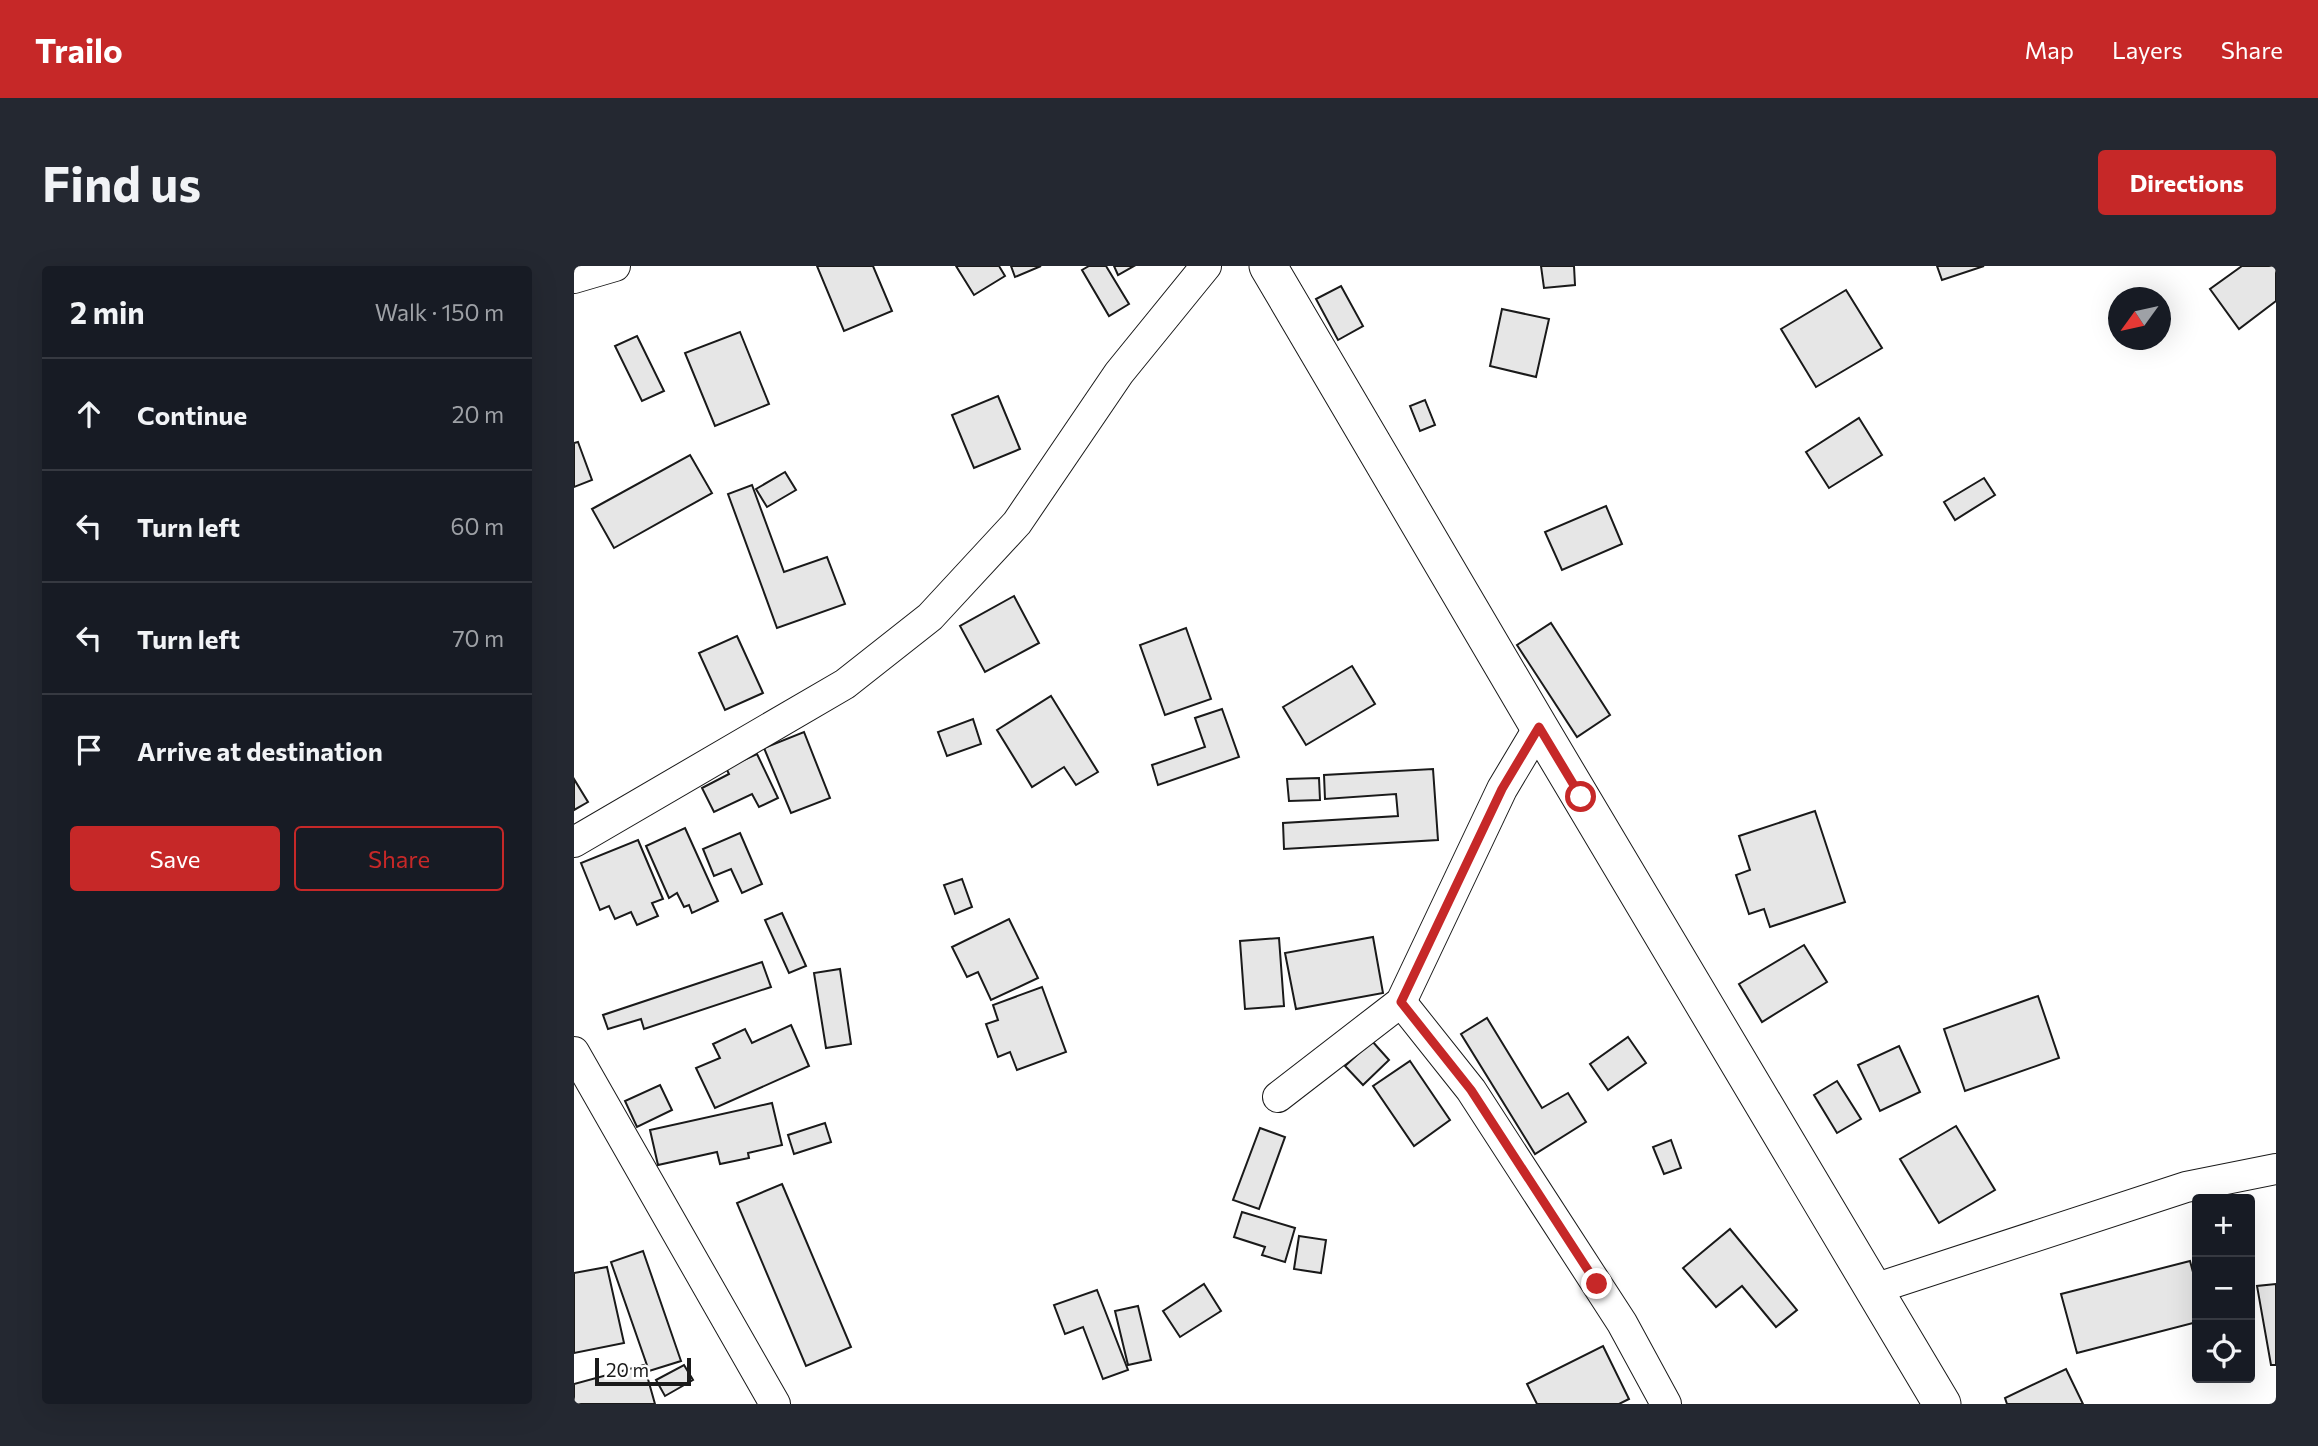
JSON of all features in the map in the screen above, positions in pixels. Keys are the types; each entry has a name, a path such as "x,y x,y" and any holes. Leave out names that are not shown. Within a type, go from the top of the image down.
{"street":[{"path":"574,278 615,266"},
{"path":"574,842 845,684 930,617 1017,523 1119,373 1206,266"},
{"path":"1268,266 1942,1404"},
{"path":"1278,1097 1401,1002 1502,789 1539,727"},
{"path":"1401,1002 1471,1090 1622,1323 1667,1404"},
{"path":"574,1052 775,1404"},
{"path":"1874,1289 2186,1187 2276,1168"}],"building":[{"path":"817,266 873,266 892,311 844,331"},
{"path":"956,266 999,266 1005,276 974,295"},
{"path":"1011,266 1041,266 1015,277"},
{"path":"1089,266 1106,266 1129,304 1109,316 1082,270"},
{"path":"1114,266 1134,266 1118,275"},
{"path":"1541,266 1574,266 1575,285 1544,288"},
{"path":"1937,266 1984,266 1942,280"},
{"path":"2242,266 2276,266 2276,301 2239,329 2210,289"},
{"path":"1341,286 1363,326 1338,340 1316,299"},
{"path":"1846,290 1882,348 1816,387 1781,329"},
{"path":"1502,309 1549,319 1536,377 1490,366"},
{"path":"740,332 769,404 715,426 685,353"},
{"path":"637,336 664,391 642,401 615,346"},
{"path":"998,396 1020,449 974,468 952,415"},
{"path":"1425,400 1435,425 1420,431 1410,406"},
{"path":"1859,418 1882,455 1829,488 1806,452"},
{"path":"578,442 592,480 574,487 574,443"},
{"path":"690,455 712,493 614,548 592,509"},
{"path":"785,472 796,490 767,507 756,489"},
{"path":"1984,478 1995,495 1955,520 1944,502"},
{"path":"752,485 784,572 827,557 845,604 777,628 728,494"},
{"path":"1606,506 1622,544 1562,570 1545,532"},
{"path":"1014,596 1039,643 985,672 960,626"},
{"path":"1551,623 1610,715 1577,737 1517,645"},
{"path":"1186,628 1211,699 1165,715 1140,645"},
{"path":"737,636 763,693 725,710 699,653"},
{"path":"1352,666 1375,704 1306,745 1283,707"},
{"path":"1051,696 1098,772 1076,785 1064,767 1032,787 997,730"},
{"path":"1222,709 1239,757 1158,785 1152,765 1205,747 1195,718"},
{"path":"973,719 981,744 947,756 938,732"},
{"path":"804,732 830,798 791,813 764,748"},
{"path":"757,754 778,798 759,807 752,794 714,812 702,788 729,774 726,768"},
{"path":"1433,769 1438,840 1284,849 1283,823 1398,816 1396,794 1325,799 1324,775"},
{"path":"1319,778 1320,800 1289,801 1287,779"},
{"path":"574,779 588,802 574,810"},
{"path":"1815,811 1845,902 1770,927 1764,909 1749,914 1736,875 1750,870 1739,836"},
{"path":"685,828 718,901 692,913 689,905 684,907 677,893 669,898 646,846"},
{"path":"740,833 762,884 742,893 731,869 714,876 703,849"},
{"path":"638,840 663,899 652,903 658,916 637,925 631,912 615,919 609,906 600,910 581,863"},
{"path":"962,879 972,907 955,914 944,885"},
{"path":"782,913 806,966 789,973 765,920"},
{"path":"1009,919 1038,978 991,1000 978,972 967,977 952,947"},
{"path":"1373,937 1383,993 1296,1009 1285,953"},
{"path":"1279,938 1284,1006 1245,1009 1240,941"},
{"path":"1804,945 1827,982 1762,1022 1739,984"},
{"path":"762,962 771,987 644,1029 641,1019 608,1029 603,1015"},
{"path":"840,969 851,1044 826,1048 814,973"},
{"path":"1042,987 1066,1052 1017,1070 1010,1052 998,1057 986,1024 998,1020 993,1005"},
{"path":"2038,996 2059,1058 1965,1091 1944,1029"},
{"path":"1487,1018 1542,1108 1568,1093 1586,1122 1535,1154 1461,1034"},
{"path":"791,1025 809,1066 715,1108 696,1068 720,1058 713,1044 745,1029 752,1043"},
{"path":"1628,1037 1646,1063 1608,1090 1590,1064"},
{"path":"1372,1041 1389,1060 1363,1085 1345,1066"},
{"path":"1899,1046 1920,1092 1880,1111 1858,1065"},
{"path":"1410,1061 1450,1120 1414,1146 1373,1086"},
{"path":"1837,1081 1861,1119 1837,1133 1814,1095"},
{"path":"660,1085 672,1110 637,1127 625,1101"},
{"path":"772,1103 782,1145 748,1153 749,1158 720,1164 717,1152 658,1165 650,1130"},
{"path":"825,1123 831,1142 794,1154 788,1135"},
{"path":"1956,1126 1995,1190 1939,1223 1900,1159"},
{"path":"1260,1128 1285,1137 1259,1209 1233,1200"},
{"path":"1671,1140 1681,1168 1664,1174 1653,1147"},
{"path":"782,1184 851,1347 806,1366 737,1203"},
{"path":"1242,1212 1295,1228 1285,1262 1262,1255 1265,1247 1234,1237"},
{"path":"1730,1229 1797,1310 1776,1327 1742,1286 1716,1307 1683,1268"},
{"path":"1299,1236 1326,1240 1321,1273 1294,1269"},
{"path":"643,1251 681,1361 649,1371 611,1262"},
{"path":"2190,1261 2192,1323 2077,1353 2061,1294"},
{"path":"607,1267 624,1343 574,1353 574,1273"},
{"path":"1204,1284 1221,1311 1180,1337 1163,1311"},
{"path":"2276,1284 2276,1365 2271,1365 2257,1286"},
{"path":"1097,1290 1128,1370 1103,1379 1083,1327 1065,1334 1054,1305"},
{"path":"1138,1306 1151,1360 1128,1365 1115,1311"},
{"path":"1603,1346 1629,1399 1619,1404 1537,1404 1527,1384"},
{"path":"644,1365 655,1404 574,1404 574,1384"},
{"path":"684,1365 693,1380 665,1396 656,1380"},
{"path":"2066,1369 2083,1404 2007,1404 2005,1398"}],"route":[{"path":"1581,797 1539,727 1502,789 1401,1002 1471,1090 1597,1284"}]}
